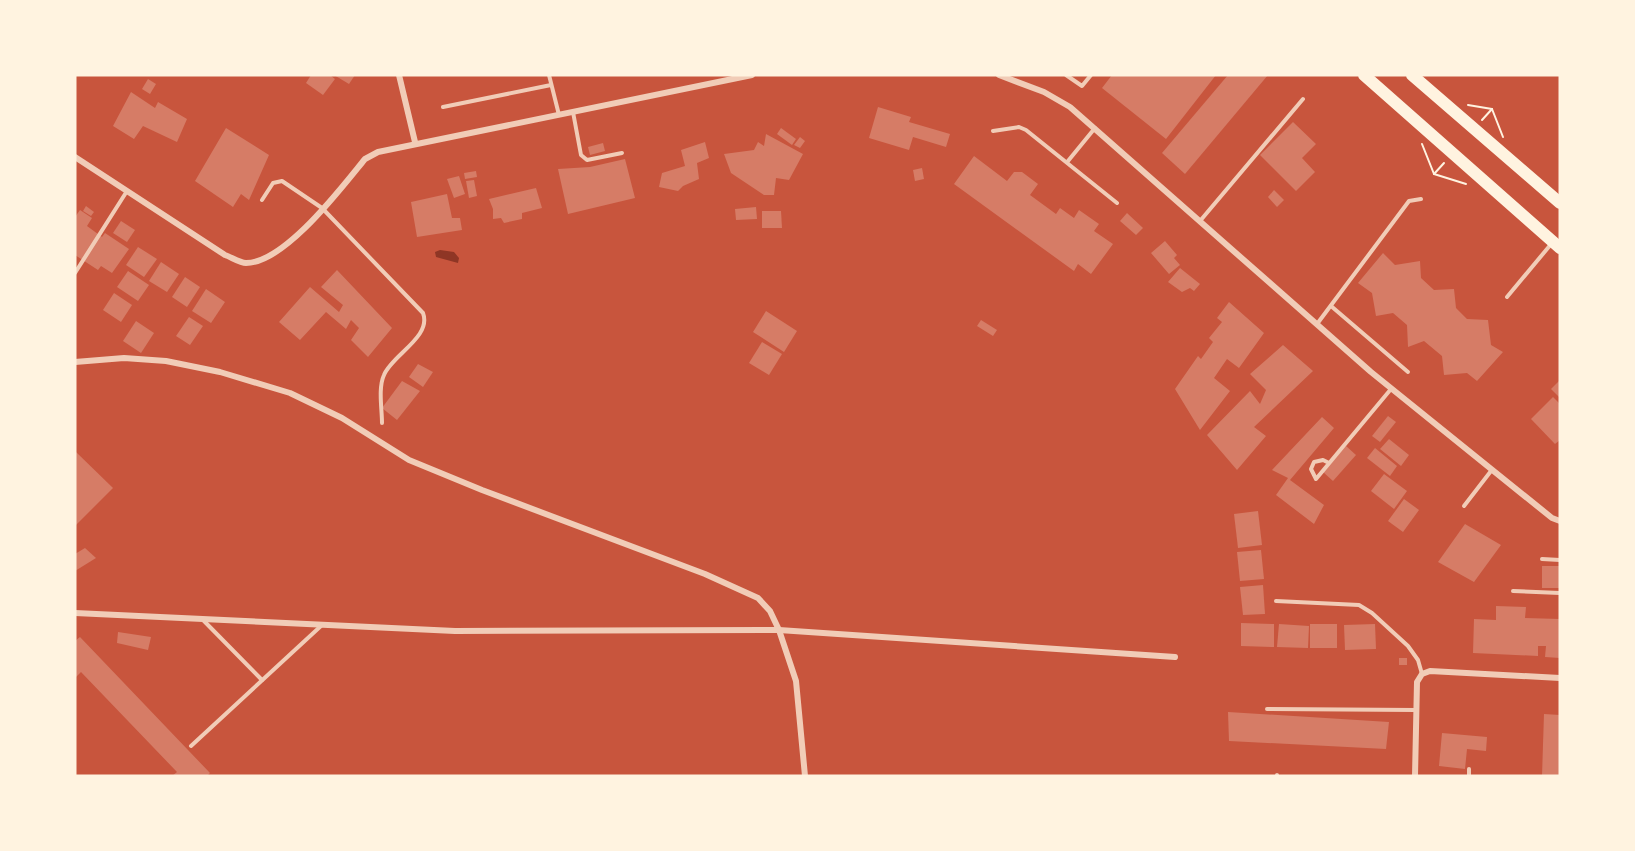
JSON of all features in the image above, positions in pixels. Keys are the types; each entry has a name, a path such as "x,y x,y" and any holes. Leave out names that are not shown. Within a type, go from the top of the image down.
{"highway":[{"path":"1364,75 1556,245"},
{"path":"1412,75 1560,203"}],"street":[{"path":"399,75 415,142"},
{"path":"75,157 225,255 246,263 265,258 281,250 305,229 372,154 415,142 559,116 748,75"},
{"path":"999,75 1015,78 1070,107 1391,388 1491,471 1552,518 1560,521"},
{"path":"75,362 124,358 166,361 220,372 290,393 342,418 409,460 482,490 685,566 758,598 770,611 779,630 796,681 805,776"},
{"path":"75,613 455,631 779,630 1175,657"},
{"path":"1415,776 1417,682 1422,674 1430,671 1560,678"}],"lane":[{"path":"549,75 559,116"},
{"path":"1066,75 1082,86 1091,75"},
{"path":"443,107 551,85"},
{"path":"1200,221 1303,99"},
{"path":"573,112 581,155 587,160 622,153"},
{"path":"993,132 1019,127 1026,129 1117,202"},
{"path":"1068,161 1095,128"},
{"path":"262,200 273,183 282,181 322,208 423,313 426,319 422,331 383,376 382,423"},
{"path":"75,273 127,191"},
{"path":"1317,324 1409,201 1421,199"},
{"path":"1506,297 1556,245"},
{"path":"1331,306 1408,372"},
{"path":"1329,463 1323,460 1314,462 1311,472 1316,479 1391,388"},
{"path":"1464,506 1491,471"},
{"path":"1542,559 1560,560"},
{"path":"1513,591 1560,593"},
{"path":"1276,601 1359,605 1372,613 1407,646 1418,660 1422,674"},
{"path":"203,619 262,680"},
{"path":"191,746 322,625"},
{"path":"1267,710 1416,710"},
{"path":"1469,769 1469,776"}],"path":[{"path":"1478,125 1492,109"},
{"path":"1411,117 1434,174"},
{"path":"1434,174 1449,158"},
{"path":"1434,174 1476,186"}],"shaded area":[{"path":"440,250 454,252 459,258 458,263 436,257 435,252"}],"building":[{"path":"311,75 330,75 335,79 323,95 306,83"},
{"path":"334,75 355,75 349,84"},
{"path":"1112,75 1216,75 1166,139 1102,88"},
{"path":"1228,75 1268,75 1185,174 1162,153"},
{"path":"148,79 156,84 150,94 142,89"},
{"path":"131,92 155,108 158,102 187,119 177,142 143,126 134,139 113,126"},
{"path":"878,107 911,117 909,122 950,134 946,147 913,137 909,150 869,138"},
{"path":"1293,122 1316,144 1302,158 1315,172 1296,191 1260,155"},
{"path":"226,128 269,155 249,200 241,194 233,207 195,181"},
{"path":"781,128 796,139 792,145 777,134"},
{"path":"766,134 803,154 789,180 776,178 774,195 764,195 731,173 724,154 754,150 758,142 764,146"},
{"path":"800,137 805,141 800,148 794,145"},
{"path":"705,142 709,158 697,163 699,179 683,186 678,191 659,187 662,173 685,166 681,150"},
{"path":"603,143 605,151 590,155 588,147"},
{"path":"974,156 1007,181 1014,172 1022,172 1038,184 1030,195 1056,214 1060,208 1074,218 1079,210 1099,224 1094,231 1113,244 1091,274 1078,264 1074,271 954,184"},
{"path":"625,159 635,198 568,214 558,169 590,167"},
{"path":"922,168 924,179 915,181 913,170"},
{"path":"476,171 477,177 465,179 464,173"},
{"path":"459,176 465,194 454,198 447,179"},
{"path":"474,180 477,196 469,198 466,181"},
{"path":"536,188 542,208 522,213 522,219 504,223 501,218 493,219 493,209 489,199"},
{"path":"1274,190 1284,200 1277,207 1268,197"},
{"path":"447,194 452,218 460,218 462,230 417,237 411,202"},
{"path":"86,206 94,212 91,216 83,211"},
{"path":"756,207 757,219 736,220 735,209"},
{"path":"80,210 92,218 87,226 102,237 105,233 129,249 112,273 101,266 98,270 75,255 75,217"},
{"path":"762,211 781,211 782,228 762,228"},
{"path":"1127,213 1143,228 1136,235 1120,221"},
{"path":"121,221 135,230 127,242 113,233"},
{"path":"1165,241 1177,255 1174,258 1180,265 1169,274 1151,253"},
{"path":"138,247 157,259 144,277 126,265"},
{"path":"1383,253 1395,265 1420,261 1421,278 1434,290 1454,289 1456,308 1467,319 1488,320 1491,345 1503,352 1477,381 1467,373 1444,375 1442,356 1424,341 1408,347 1407,325 1393,313 1376,316 1372,293 1358,283"},
{"path":"161,262 179,274 167,292 149,281"},
{"path":"1180,268 1200,284 1194,291 1190,288 1182,292 1168,282"},
{"path":"337,270 392,328 368,357 351,340 359,328 351,320 346,329 326,312 300,340 279,322 310,287 339,312 343,305 321,287"},
{"path":"128,271 149,285 138,301 117,287"},
{"path":"185,277 200,287 187,307 172,297"},
{"path":"206,289 225,302 211,323 192,311"},
{"path":"114,293 132,305 121,322 103,310"},
{"path":"1229,302 1264,333 1239,368 1227,359 1214,378 1230,391 1200,430 1175,389 1198,356 1201,359 1213,342 1209,338 1222,322 1217,318"},
{"path":"766,311 797,331 784,352 753,332"},
{"path":"189,317 203,326 190,345 176,336"},
{"path":"981,320 997,330 993,336 977,326"},
{"path":"136,321 154,333 141,353 123,341"},
{"path":"762,342 782,354 769,375 749,363"},
{"path":"1283,345 1313,371 1254,427 1266,436 1237,470 1207,435 1250,391 1260,404 1266,390 1250,374"},
{"path":"418,364 433,372 423,387 409,377"},
{"path":"1560,380 1560,398 1551,389"},
{"path":"402,381 420,391 397,420 382,408"},
{"path":"1553,397 1560,404 1560,440 1555,444 1531,419"},
{"path":"1388,416 1396,422 1380,442 1372,436"},
{"path":"1322,417 1334,428 1290,480 1324,505 1314,524 1276,495 1288,478 1272,470"},
{"path":"1389,439 1409,455 1401,466 1380,449"},
{"path":"1346,446 1356,455 1333,481 1323,472"},
{"path":"1375,448 1397,466 1390,476 1367,458"},
{"path":"75,451 113,488 75,526"},
{"path":"1384,474 1407,491 1394,509 1371,491"},
{"path":"1404,499 1419,510 1403,532 1388,521"},
{"path":"1258,511 1262,545 1238,548 1234,514"},
{"path":"1465,524 1501,545 1474,582 1438,562"},
{"path":"85,548 96,558 75,571 75,554"},
{"path":"1261,550 1264,579 1240,581 1237,552"},
{"path":"1542,566 1560,566 1560,588 1542,588"},
{"path":"1263,585 1265,614 1243,615 1240,587"},
{"path":"1496,606 1526,607 1525,618 1560,619 1560,658 1545,657 1546,646 1538,646 1538,656 1473,653 1474,619 1496,620"},
{"path":"1241,623 1274,624 1274,647 1241,646"},
{"path":"1279,624 1309,626 1308,648 1277,647"},
{"path":"1310,624 1337,624 1337,648 1310,648"},
{"path":"1375,624 1376,649 1345,650 1344,625"},
{"path":"118,632 151,637 148,650 117,643"},
{"path":"80,637 210,773 207,776 172,776 177,772 81,672 75,678 75,641"},
{"path":"1399,658 1407,658 1407,665 1399,665"},
{"path":"1228,712 1389,722 1386,749 1229,741"},
{"path":"1544,714 1560,715 1560,776 1542,776"},
{"path":"1442,733 1487,737 1486,751 1467,749 1465,769 1439,766"}]}
